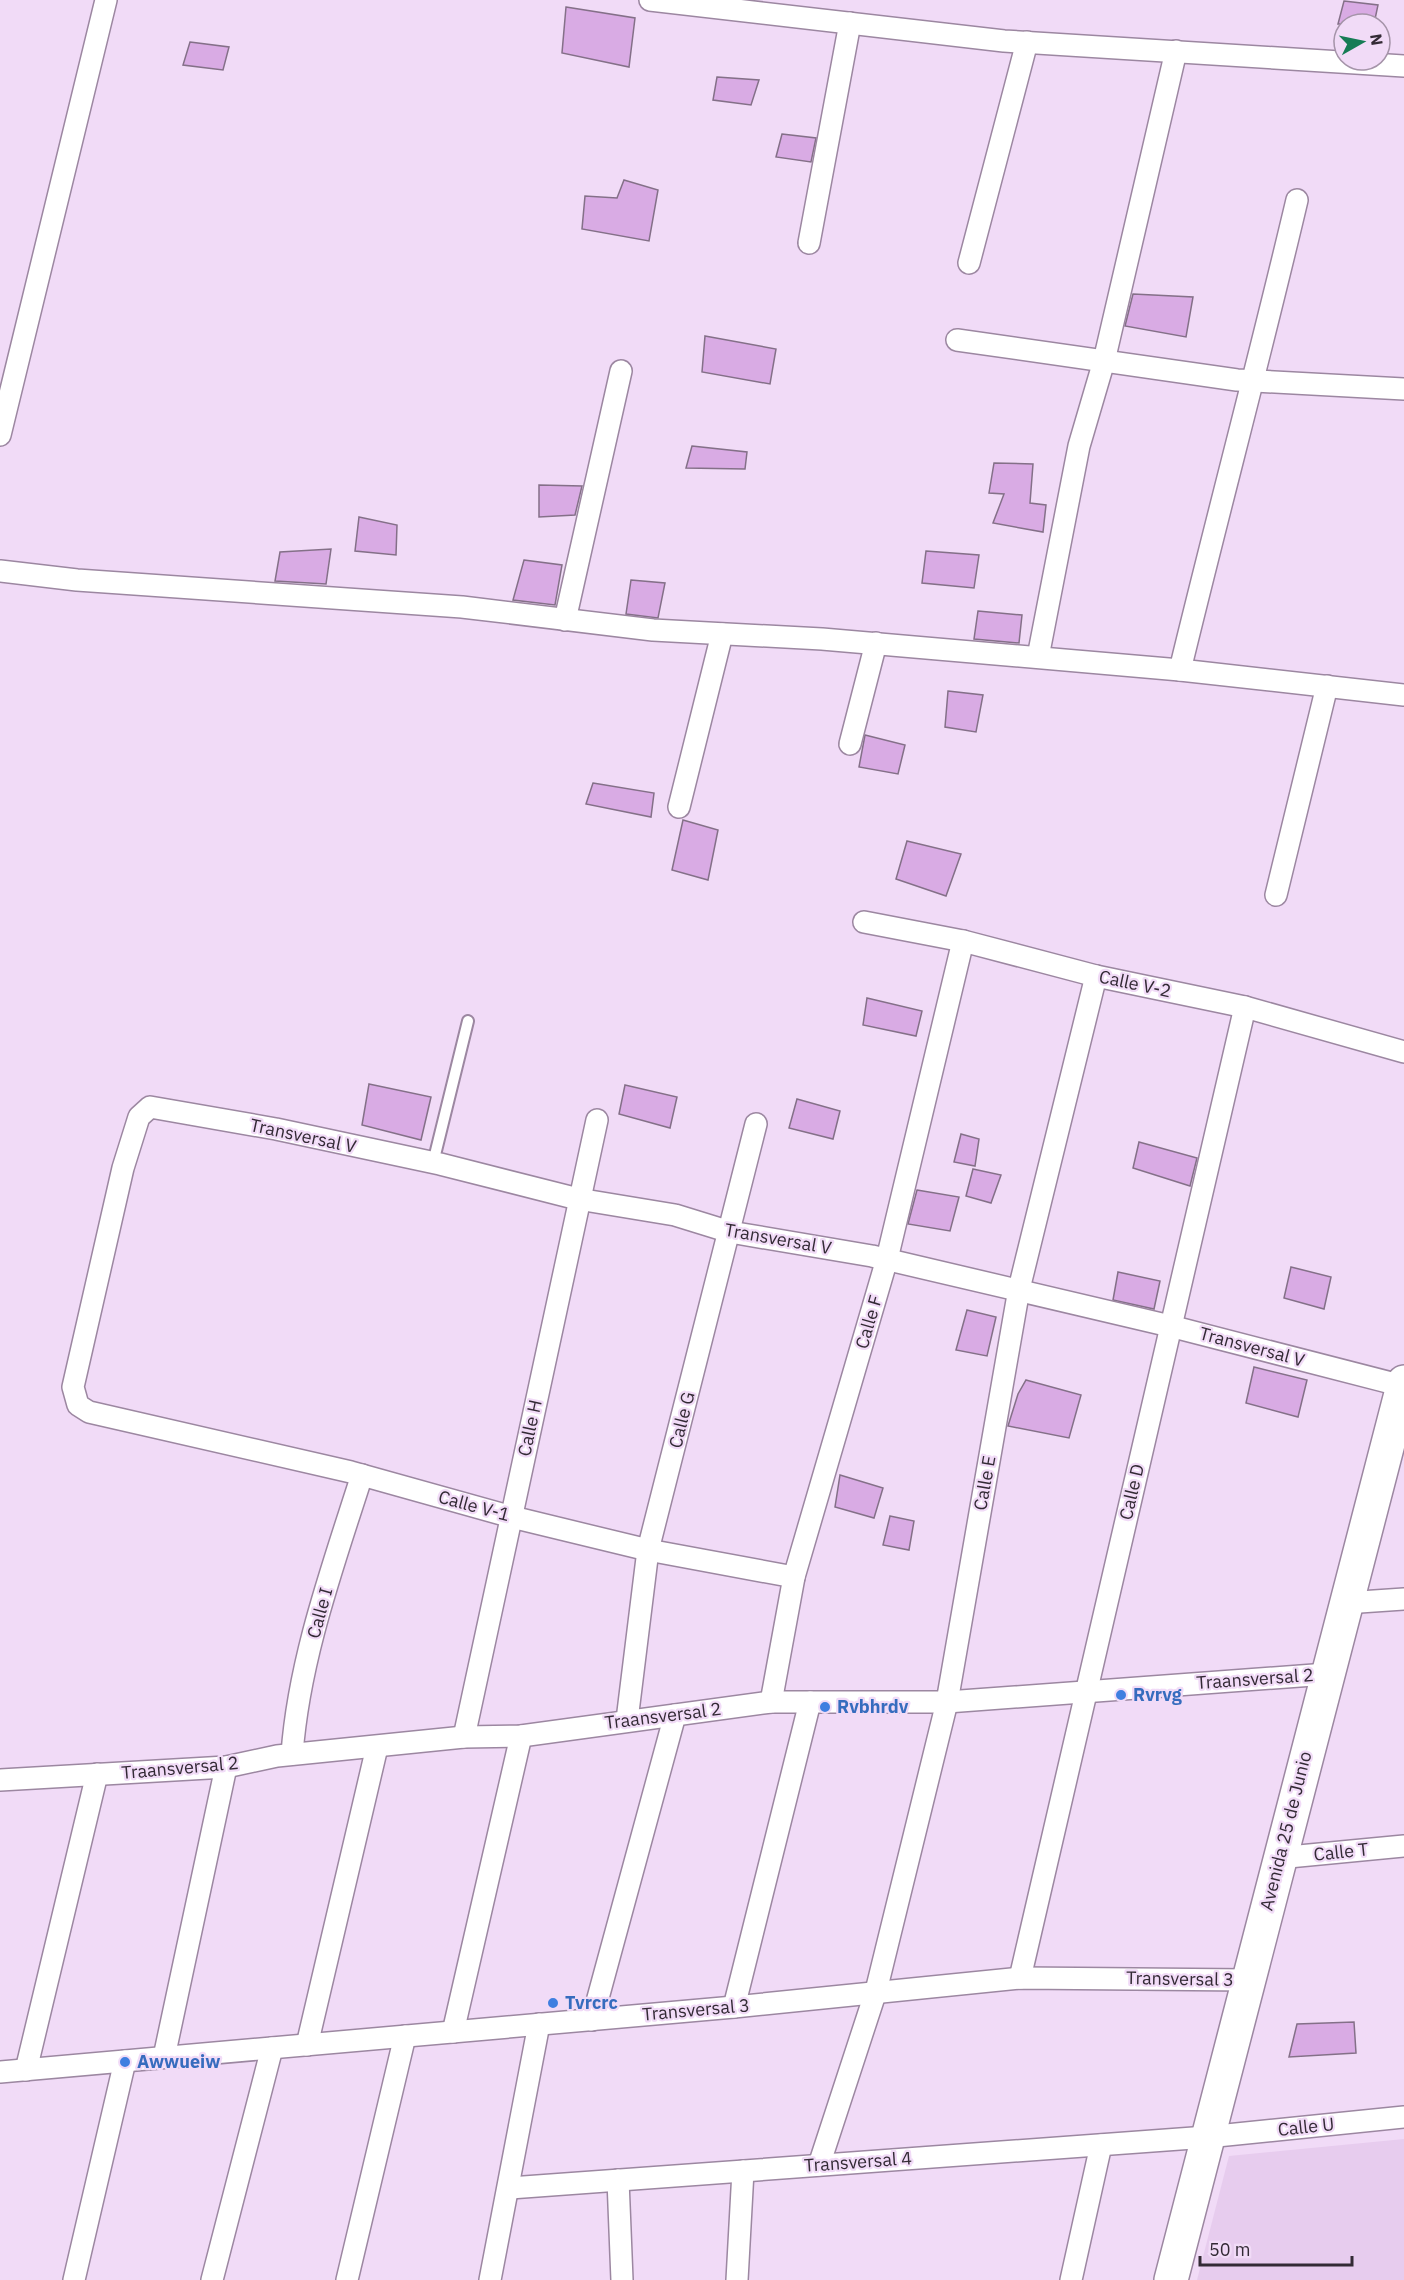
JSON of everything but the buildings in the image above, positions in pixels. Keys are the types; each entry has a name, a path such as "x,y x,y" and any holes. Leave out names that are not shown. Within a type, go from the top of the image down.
{"highway":[{"name":"Avenida 25 de Junio","path":"1171,2280 1249,1980 1278,1858 1403,1384"}],"street":[{"path":"0,435 106,0"},
{"path":"651,0 1027,42 1404,66"},
{"path":"809,243 850,23"},
{"path":"969,263 1027,42"},
{"path":"1038,657 1079,446 1104,361 1176,51"},
{"path":"1180,670 1224,485 1254,381 1298,200"},
{"path":"957,340 1254,381 1404,389"},
{"path":"565,620 621,371"},
{"path":"0,571 77,580 462,607 653,630 876,643 1038,657 1404,695"},
{"path":"679,807 722,634"},
{"path":"850,744 876,643"},
{"path":"1276,894 1327,686"},
{"name":"Calle V-2","path":"864,922 963,941 1096,976 1245,1007 1404,1052"},
{"name":"Calle F","path":"771,1702 794,1577 887,1259 963,941"},
{"name":"Calle E","path":"819,2165 876,1991 947,1702 1019,1290 1096,976"},
{"name":"Calle D","path":"1020,1978 1245,1007"},
{"name":"Transversal V","path":"150,1107 276,1129 433,1163 578,1199 675,1215 730,1232 887,1259 1403,1384"},
{"name":"Calle V-1","path":"150,1107 139,1117 123,1168 73,1387 78,1405 89,1412 362,1475 648,1550 794,1577"},
{"name":"Calle H","path":"464,1737 578,1199 597,1120"},
{"name":"Calle G","path":"627,1720 648,1550 756,1124"},
{"name":"Calle I","path":"292,1754 295,1706 334,1561 362,1475"},
{"path":"1345,1603 1404,1599"},
{"name":"Traansversal 2","path":"0,1780 226,1767 292,1754 464,1737 521,1736 771,1702 947,1702 1327,1674"},
{"path":"734,2007 810,1702"},
{"path":"592,2020 675,1715"},
{"path":"453,2032 521,1736"},
{"path":"306,2045 377,1747"},
{"path":"164,2058 226,1767"},
{"path":"26,2070 97,1774"},
{"name":"Calle T","path":"1278,1858 1404,1846"},
{"name":"Transversal 3","path":"0,2072 734,2007 1020,1978 1249,1980"},
{"path":"490,2280 510,2188 539,2024"},
{"path":"346,2280 405,2036"},
{"path":"212,2280 272,2048"},
{"path":"74,2280 125,2061"},
{"name":"Calle U","path":"1207,2137 1404,2117"},
{"name":"Transversal 4","path":"510,2188 1207,2137"},
{"path":"1071,2280 1101,2145"},
{"path":"737,2280 743,2171"},
{"path":"618,2180 622,2280"}],"lane":[{"path":"433,1163 468,1021"}],"shaded area":[{"path":"1404,2139 1404,2280 1197,2280 1229,2156"}],"place":[{"name":"Rvrvg","path":"1121,1695"},
{"name":"Rvbhrdv","path":"825,1707"},
{"name":"Tvrcrc","path":"553,2003"},
{"name":"Awwueiw","path":"125,2062"}]}
